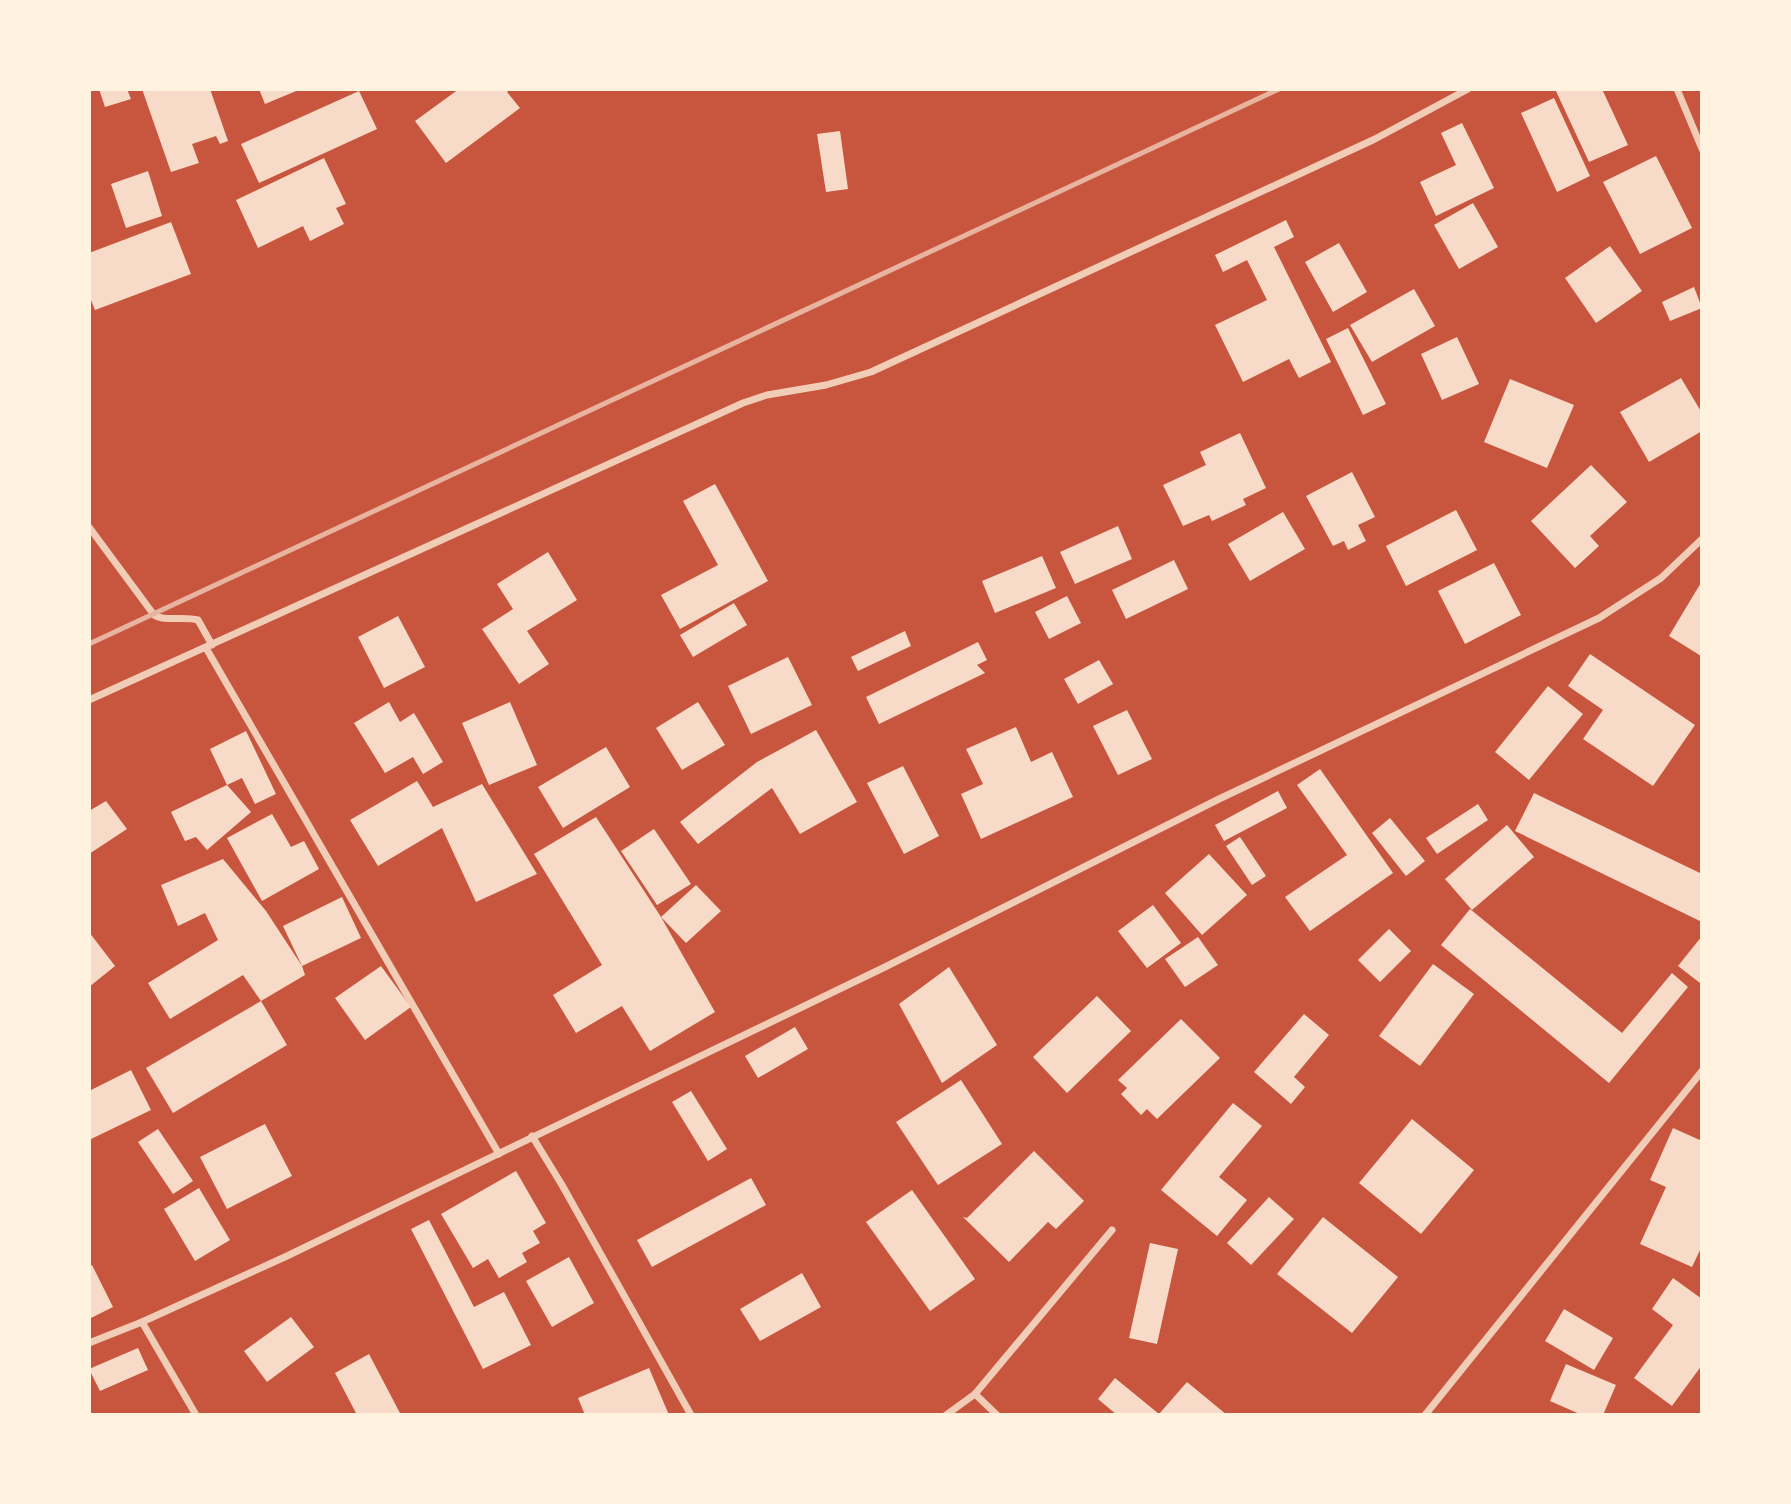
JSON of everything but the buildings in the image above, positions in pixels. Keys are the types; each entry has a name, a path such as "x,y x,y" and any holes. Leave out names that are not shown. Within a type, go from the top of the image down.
{"street":[{"path":"89,700 743,403 767,395 826,385 871,372 1375,139 1468,89"},
{"path":"1677,89 1702,149"},
{"path":"89,527 154,615 161,619 188,617 198,620 209,646 499,1154"},
{"path":"89,1343 287,1256 885,967 1219,799 1599,618 1661,578 1702,539"},
{"path":"1425,1415 1702,1071"},
{"path":"532,1136 691,1415"},
{"path":"946,1415 975,1395 1112,1230"},
{"path":"142,1322 196,1415"},
{"path":"975,1395 997,1415"}],"railway":[{"path":"89,644 1279,89"}]}
